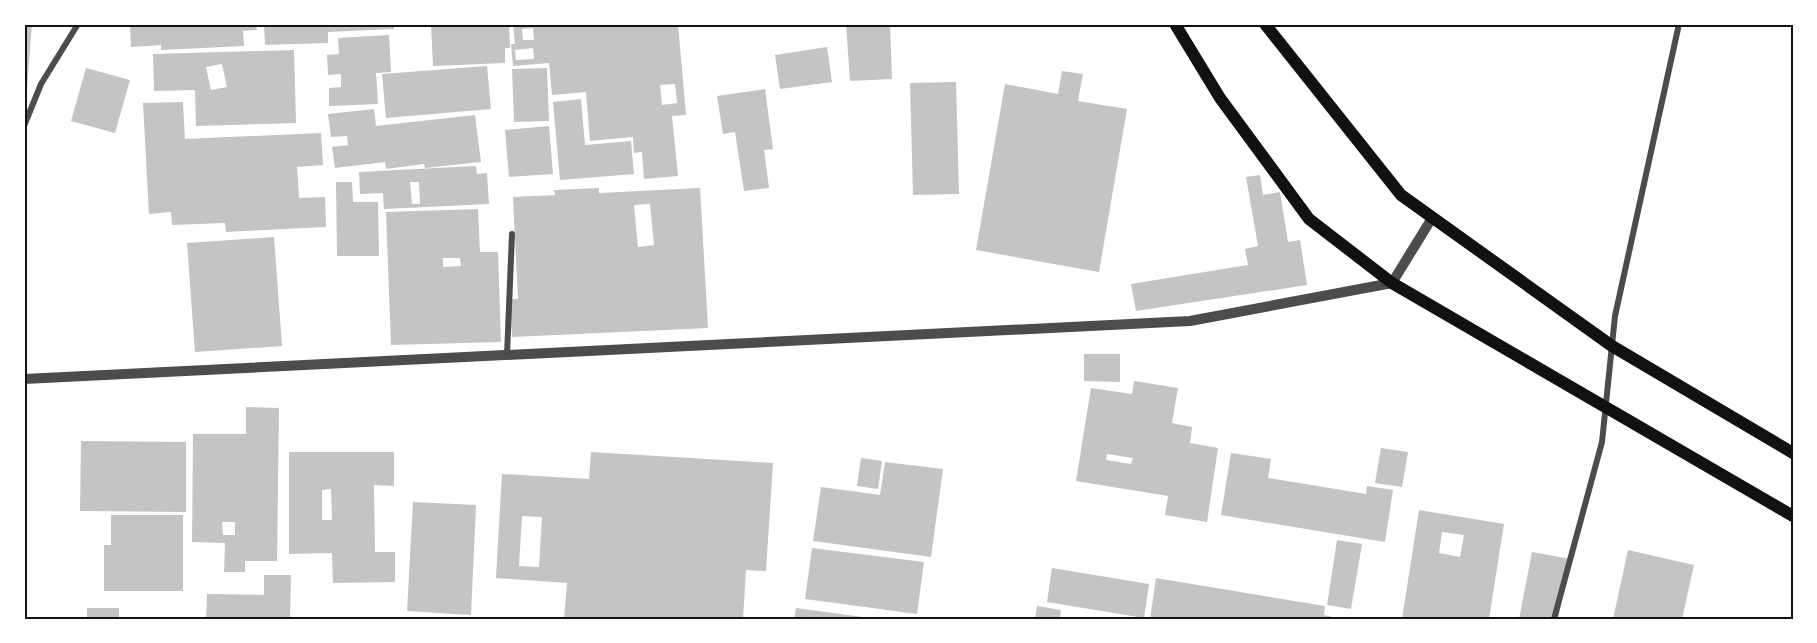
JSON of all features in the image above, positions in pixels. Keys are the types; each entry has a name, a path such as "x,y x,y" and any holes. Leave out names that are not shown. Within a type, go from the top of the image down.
{"main road":[{"path":"1176,24 1220,98 1309,219 1392,283 1793,516"},
{"path":"1264,24 1401,195 1612,346 1793,453"}],"street":[{"path":"24,126 41,84 78,24"},
{"path":"1554,619 1602,442 1615,316 1678,24"},
{"path":"24,379 1190,321 1392,283 1432,218"},
{"path":"507,355 512,234"}],"building":[{"path":"24,24 32,24 27,89 24,88"},
{"path":"130,24 256,24 257,30 243,31 244,46 161,50 161,45 131,47"},
{"path":"264,24 394,24 394,29 328,32 328,43 265,45"},
{"path":"431,24 509,24 510,48 505,48 505,63 433,66"},
{"path":"513,24 678,24 686,115 672,116 678,176 644,179 642,152 634,153 633,137 590,141 586,92 552,95 549,63 513,66 511,44 515,44","holes":["533,28 534,40 523,40 522,29","533,48 534,59 516,60 515,50","675,84 677,103 662,105 660,85"]},
{"path":"846,24 890,24 892,79 850,81"},
{"path":"389,35 391,72 376,73 378,104 329,106 329,88 341,87 341,74 328,75 327,55 339,54 338,38"},
{"path":"827,47 832,82 780,89 775,55"},
{"path":"294,50 296,123 196,126 195,90 154,91 153,54","holes":["222,64 227,87 211,90 206,67"]},
{"path":"487,66 491,109 386,118 382,74"},
{"path":"86,68 130,80 115,133 71,121"},
{"path":"547,68 549,121 514,122 512,69"},
{"path":"1062,71 1083,74 1078,101 1127,109 1099,272 976,250 1005,84 1058,94"},
{"path":"956,82 959,194 913,195 910,83"},
{"path":"765,89 773,149 764,150 769,188 744,191 735,132 723,134 717,96"},
{"path":"581,99 585,145 631,141 634,174 560,180 553,102"},
{"path":"183,102 185,139 321,133 323,165 297,167 299,198 325,197 326,227 226,232 225,223 172,225 171,212 149,214 143,103"},
{"path":"374,109 376,126 475,115 481,162 425,168 424,164 386,169 385,162 335,168 332,147 348,145 347,136 331,137 328,114"},
{"path":"549,126 553,174 509,177 505,130"},
{"path":"476,166 477,174 487,173 489,204 384,209 383,193 360,194 359,172","holes":["410,182 419,182 420,204 412,204"]},
{"path":"1260,175 1263,195 1280,192 1288,242 1300,240 1307,285 1136,311 1131,284 1248,265 1245,249 1258,246 1246,177"},
{"path":"336,182 352,182 353,202 378,202 379,256 337,256"},
{"path":"599,188 599,193 700,188 708,328 512,337 510,299 518,299 513,197 555,195 554,190","holes":["650,204 654,245 638,247 634,205"]},
{"path":"478,209 480,252 498,252 501,342 391,345 386,212","holes":["443,258 460,258 461,266 443,267"]},
{"path":"274,237 282,346 195,352 187,243"},
{"path":"1084,354 1120,354 1120,382 1084,381"},
{"path":"1134,381 1178,388 1172,423 1192,427 1190,443 1218,448 1207,522 1165,515 1168,496 1076,481 1091,388 1132,394","holes":["1107,454 1133,458 1131,464 1106,460"]},
{"path":"246,407 279,408 277,561 245,561 245,572 224,572 225,543 192,542 193,434 246,434","holes":["222,522 235,522 235,535 223,535"]},
{"path":"81,441 186,442 186,512 80,511"},
{"path":"1381,448 1408,452 1402,487 1375,483"},
{"path":"289,452 394,452 394,486 374,485 375,552 395,552 395,582 333,583 332,553 289,554","holes":["331,489 332,520 322,520 322,490"]},
{"path":"591,452 773,463 766,571 746,570 743,619 564,619 567,583 496,578 502,474 589,479","holes":["522,516 542,517 539,567 519,566"]},
{"path":"1231,453 1271,459 1268,478 1366,494 1367,486 1393,490 1385,542 1221,515"},
{"path":"861,458 882,461 878,489 857,486"},
{"path":"885,462 943,469 931,557 813,541 821,487 880,495"},
{"path":"413,502 476,505 471,615 407,611"},
{"path":"1419,510 1504,524 1489,619 1402,619","holes":["1442,532 1464,535 1460,557 1439,553"]},
{"path":"111,515 183,515 183,591 104,591 104,545 111,545"},
{"path":"1337,540 1362,544 1351,609 1327,605"},
{"path":"812,548 924,562 917,614 805,599"},
{"path":"1628,550 1694,565 1682,619 1613,619"},
{"path":"1532,552 1570,559 1558,619 1519,619"},
{"path":"1052,568 1149,584 1144,618 1047,602"},
{"path":"264,575 291,575 290,619 206,619 207,594 264,595"},
{"path":"1156,578 1325,606 1324,615 1341,619 1150,619"},
{"path":"1037,606 1061,610 1060,619 1035,619"},
{"path":"87,608 119,608 119,619 87,619"},
{"path":"796,608 870,618 794,619"}]}
